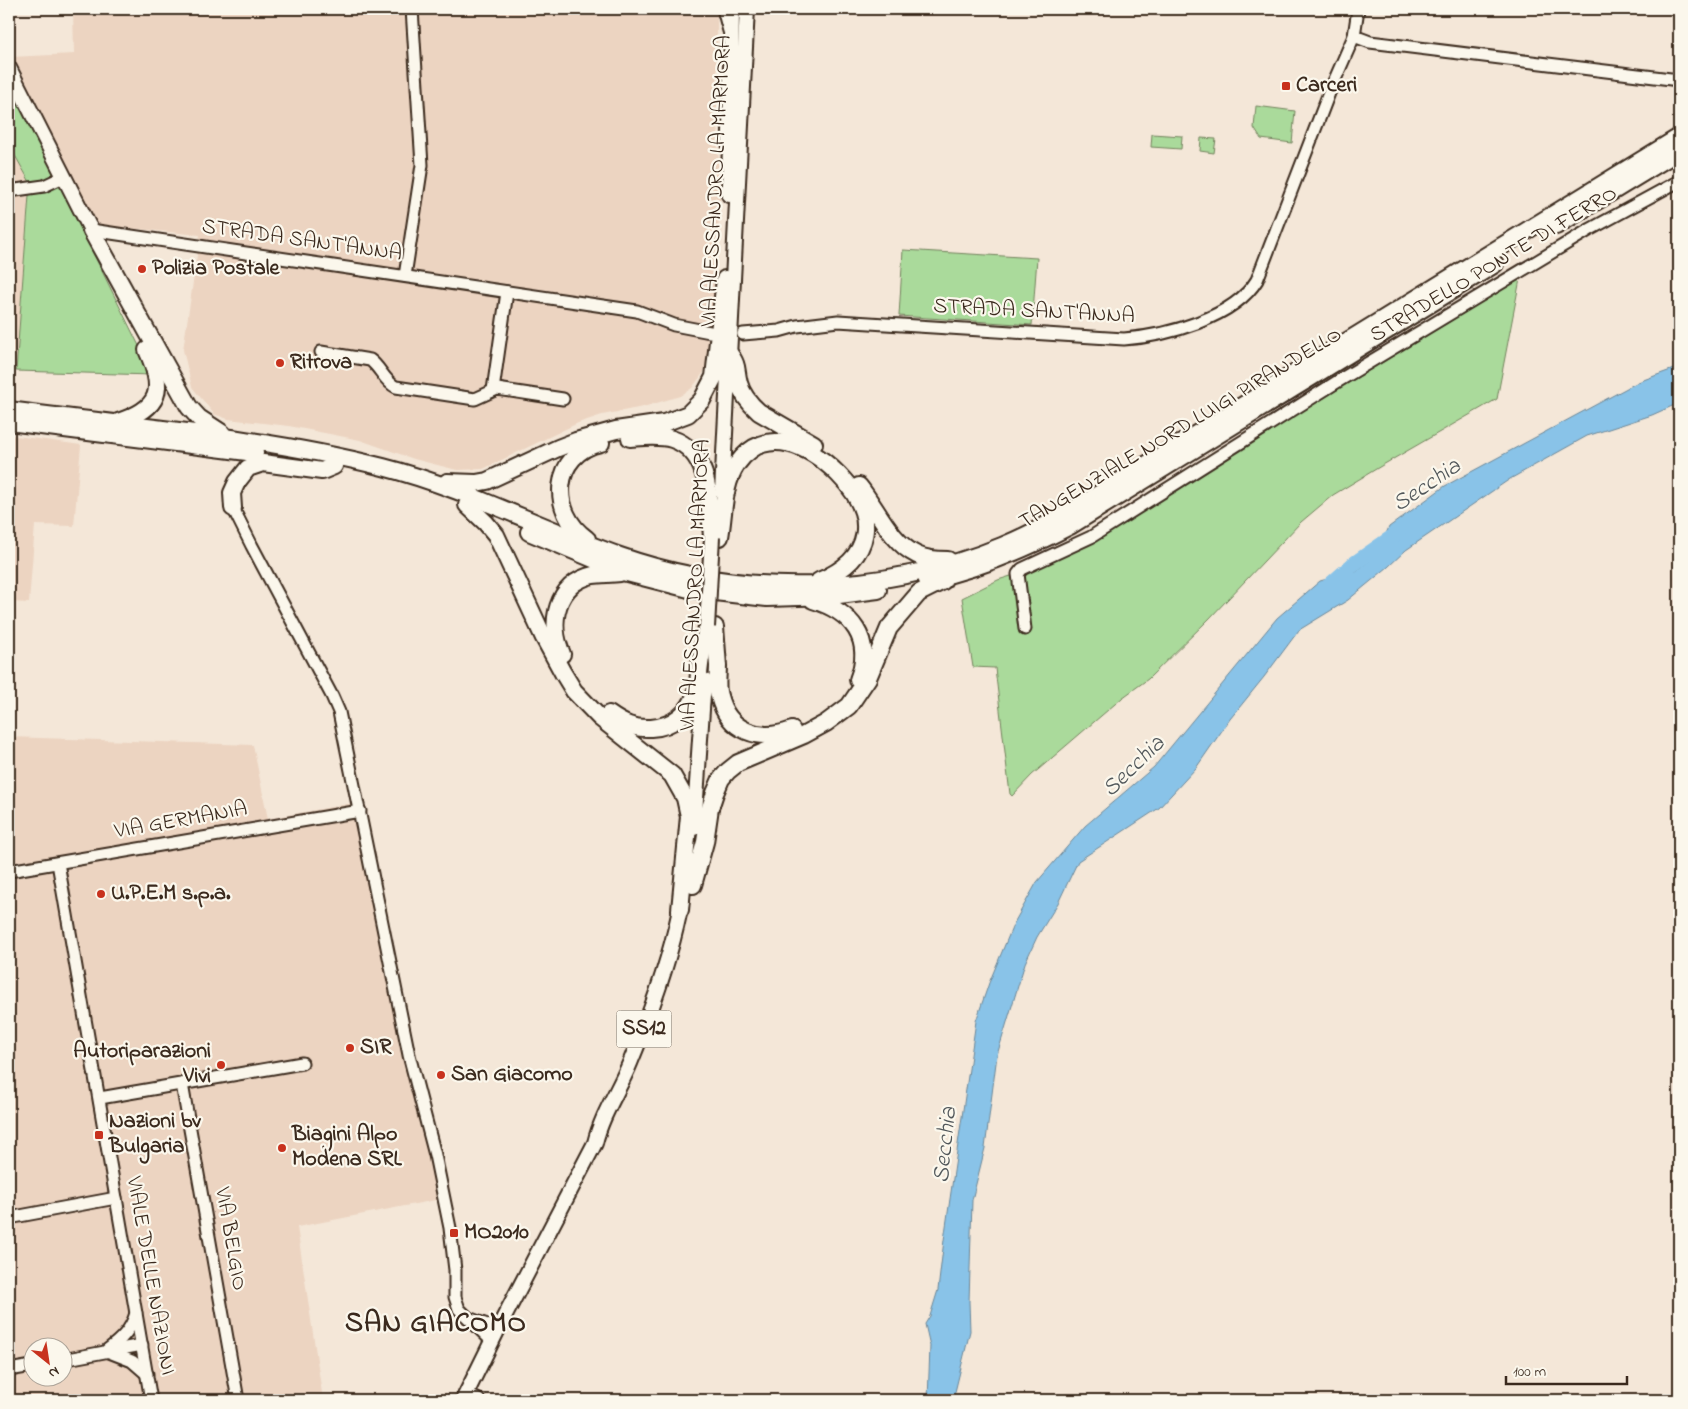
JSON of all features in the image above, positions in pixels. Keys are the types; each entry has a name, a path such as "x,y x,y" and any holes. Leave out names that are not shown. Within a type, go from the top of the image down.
{"highway":[{"name":"TANGENZIALE NORD LUIGI PIRANDELLO","path":"963,565 1032,533 1066,514 1679,137"},
{"name":"TANGENZIALE NORD LUIGI PIRANDELLO","path":"202,440 233,439 299,448 367,463 434,482 601,549 690,576 767,584 832,596 889,588 963,565 1015,553 1070,526 1679,151"},
{"path":"91,230 153,363 157,378 157,391 154,400 148,408 140,414 114,424"},
{"path":"91,230 189,407 209,426 233,439"},
{"path":"434,482 476,483 487,481 576,441 616,430 664,423 688,414 702,400 714,377 725,279"},
{"path":"729,353 736,363 741,390 752,406 822,449 836,460 862,488 901,544 917,555 963,565"},
{"path":"9,410 114,424 202,440"},
{"path":"9,422 202,440"},
{"path":"601,549 583,537 570,523 565,514 560,495 561,482 570,462 577,455 593,445 620,439 650,436 672,440 687,448 701,466 706,478 716,537"},
{"name":"TANGENZIALE NORD LUIGI PIRANDELLO","path":"202,440 365,472 468,505 627,573 689,589 767,598 808,591"},
{"path":"711,627 718,696 732,721 754,734 771,736 791,731 814,719 848,695 858,682 864,666 861,636 853,624 844,614 808,591 849,564 865,536 865,520 860,503 843,479 817,455 803,447 788,442 764,444 754,449 741,460 731,475 716,537"},
{"path":"234,508 232,493 237,482 248,468 264,463 322,471 334,466"},
{"path":"468,505 496,535 544,638 562,673 574,691 600,718 672,775 678,784 685,798 689,816 680,910"},
{"path":"693,885 705,842 710,808 721,780 728,771 738,763 804,735 826,723 848,706 868,678 889,628 919,593 963,565"},
{"path":"627,573 592,576 578,581 566,591 554,618 557,643 570,669 598,704 621,722 638,728 659,727 683,714 692,703 696,692 711,627"}],"main road":[{"name":"VIA ALESSANDRO LA MARMORA","path":"716,537 729,200 730,37 732,9"},
{"name":"VIA ALESSANDRO LA MARMORA","path":"595,1143 606,1132 636,1069 656,1020 675,961 700,851 704,814 711,627 729,353 747,9"},
{"path":"9,68 91,230"},
{"name":"VIA ALESSANDRO LA MARMORA","path":"465,1396 595,1143 599,1128 630,1065 662,978 680,910 696,814 711,627"}],"street":[{"path":"405,276 422,165 412,9"},
{"path":"723,9 730,37"},
{"name":"STRADA SANT'ANNA","path":"743,334 779,331 824,321 838,321 1124,339 1166,333 1226,310 1246,295 1257,280 1329,93 1354,36 1358,9"},
{"path":"1354,36 1370,42 1679,80"},
{"path":"9,191 44,186 63,177"},
{"name":"STRADELLO PONTE DI FERRO","path":"1025,629 1018,574 1022,569 1091,537 1340,380 1580,235 1679,180"},
{"name":"STRADA SANT'ANNA","path":"91,230 637,311 674,324 710,332"},
{"path":"493,390 507,292"},
{"path":"322,352 370,360 390,384 396,387 475,399 493,390 563,399"},
{"path":"234,508 336,704 360,811 409,1055 450,1228 455,1270 455,1297 459,1309 495,1335"},
{"name":"VIA GERMANIA","path":"9,871 360,811"},
{"name":"VIALE DELLE NAZIONI","path":"58,863 151,1400"},
{"path":"100,1098 302,1063"},
{"name":"VIA BELGIO","path":"182,1084 238,1400"},
{"path":"9,1218 116,1198"},
{"path":"105,1352 122,1338 134,1321 136,1313"},
{"path":"72,1358 142,1345"},
{"path":"105,1352 124,1356 147,1374"},
{"path":"9,1370 22,1368"},
{"path":"465,1396 479,1400"}],"shaded area":[{"path":"73,9 717,9 717,110 720,198 713,317 704,372 692,388 680,396 643,407 602,415 578,423 483,469 457,470 414,459 360,440 289,426 228,419 214,414 192,387 183,350 200,235 96,225 10,57 74,54"},
{"path":"9,145 30,181 16,371 9,370"},
{"path":"9,435 81,445 74,526 35,525 29,603 9,602"},
{"path":"9,737 253,745 268,819 353,803 441,1199 297,1227 323,1400 9,1400"}],"green space":[{"path":"9,83 152,375 16,371 30,182 9,145"},
{"path":"1256,106 1295,111 1292,143 1261,139 1254,128"},
{"path":"1152,134 1182,136 1181,149 1151,147"},
{"path":"1201,138 1216,139 1214,153 1200,151"},
{"path":"903,250 1037,258 1032,325 899,316"},
{"path":"1520,279 1497,399 1333,495 1301,522 1209,619 1148,679 1122,698 1032,775 1012,796 1010,794 995,668 973,667 962,598 998,580 1070,554 1097,539 1148,505"}],"water":[{"path":"1679,367 1679,403 1652,415 1587,436 1510,479 1406,550 1348,600 1299,630 1230,719 1196,768 1159,808 1078,861 1058,903 1037,937 1025,963 997,1055 985,1148 972,1200 970,1331 953,1400 928,1400 930,1346 925,1324 930,1316 938,1290 976,1021 989,983 1014,923 1037,882 1085,826 1154,767 1277,618 1320,581 1356,571 1376,556 1389,527 1445,486 1638,382"}],"waterway":[{"name":"Secchia","path":"1325,589 1352,565 1398,533"}],"place":[{"name":"Carceri","path":"1286,86"},
{"name":"Polizia Postale","path":"142,269"},
{"name":"Ritrova","path":"280,363"},
{"name":"U.P.E.M s.p.a.","path":"101,894"},
{"name":"SIR","path":"350,1048"},
{"name":"Autoriparazioni Vivi","path":"221,1065"},
{"name":"San Giacomo","path":"441,1075"},
{"name":"Nazioni bv Bulgaria","path":"99,1135"},
{"name":"Biagini Alpo Modena SRL","path":"282,1148"},
{"name":"MO2010","path":"454,1233"}],"district":[{"name":"SAN GIACOMO","path":"436,1324"}]}
